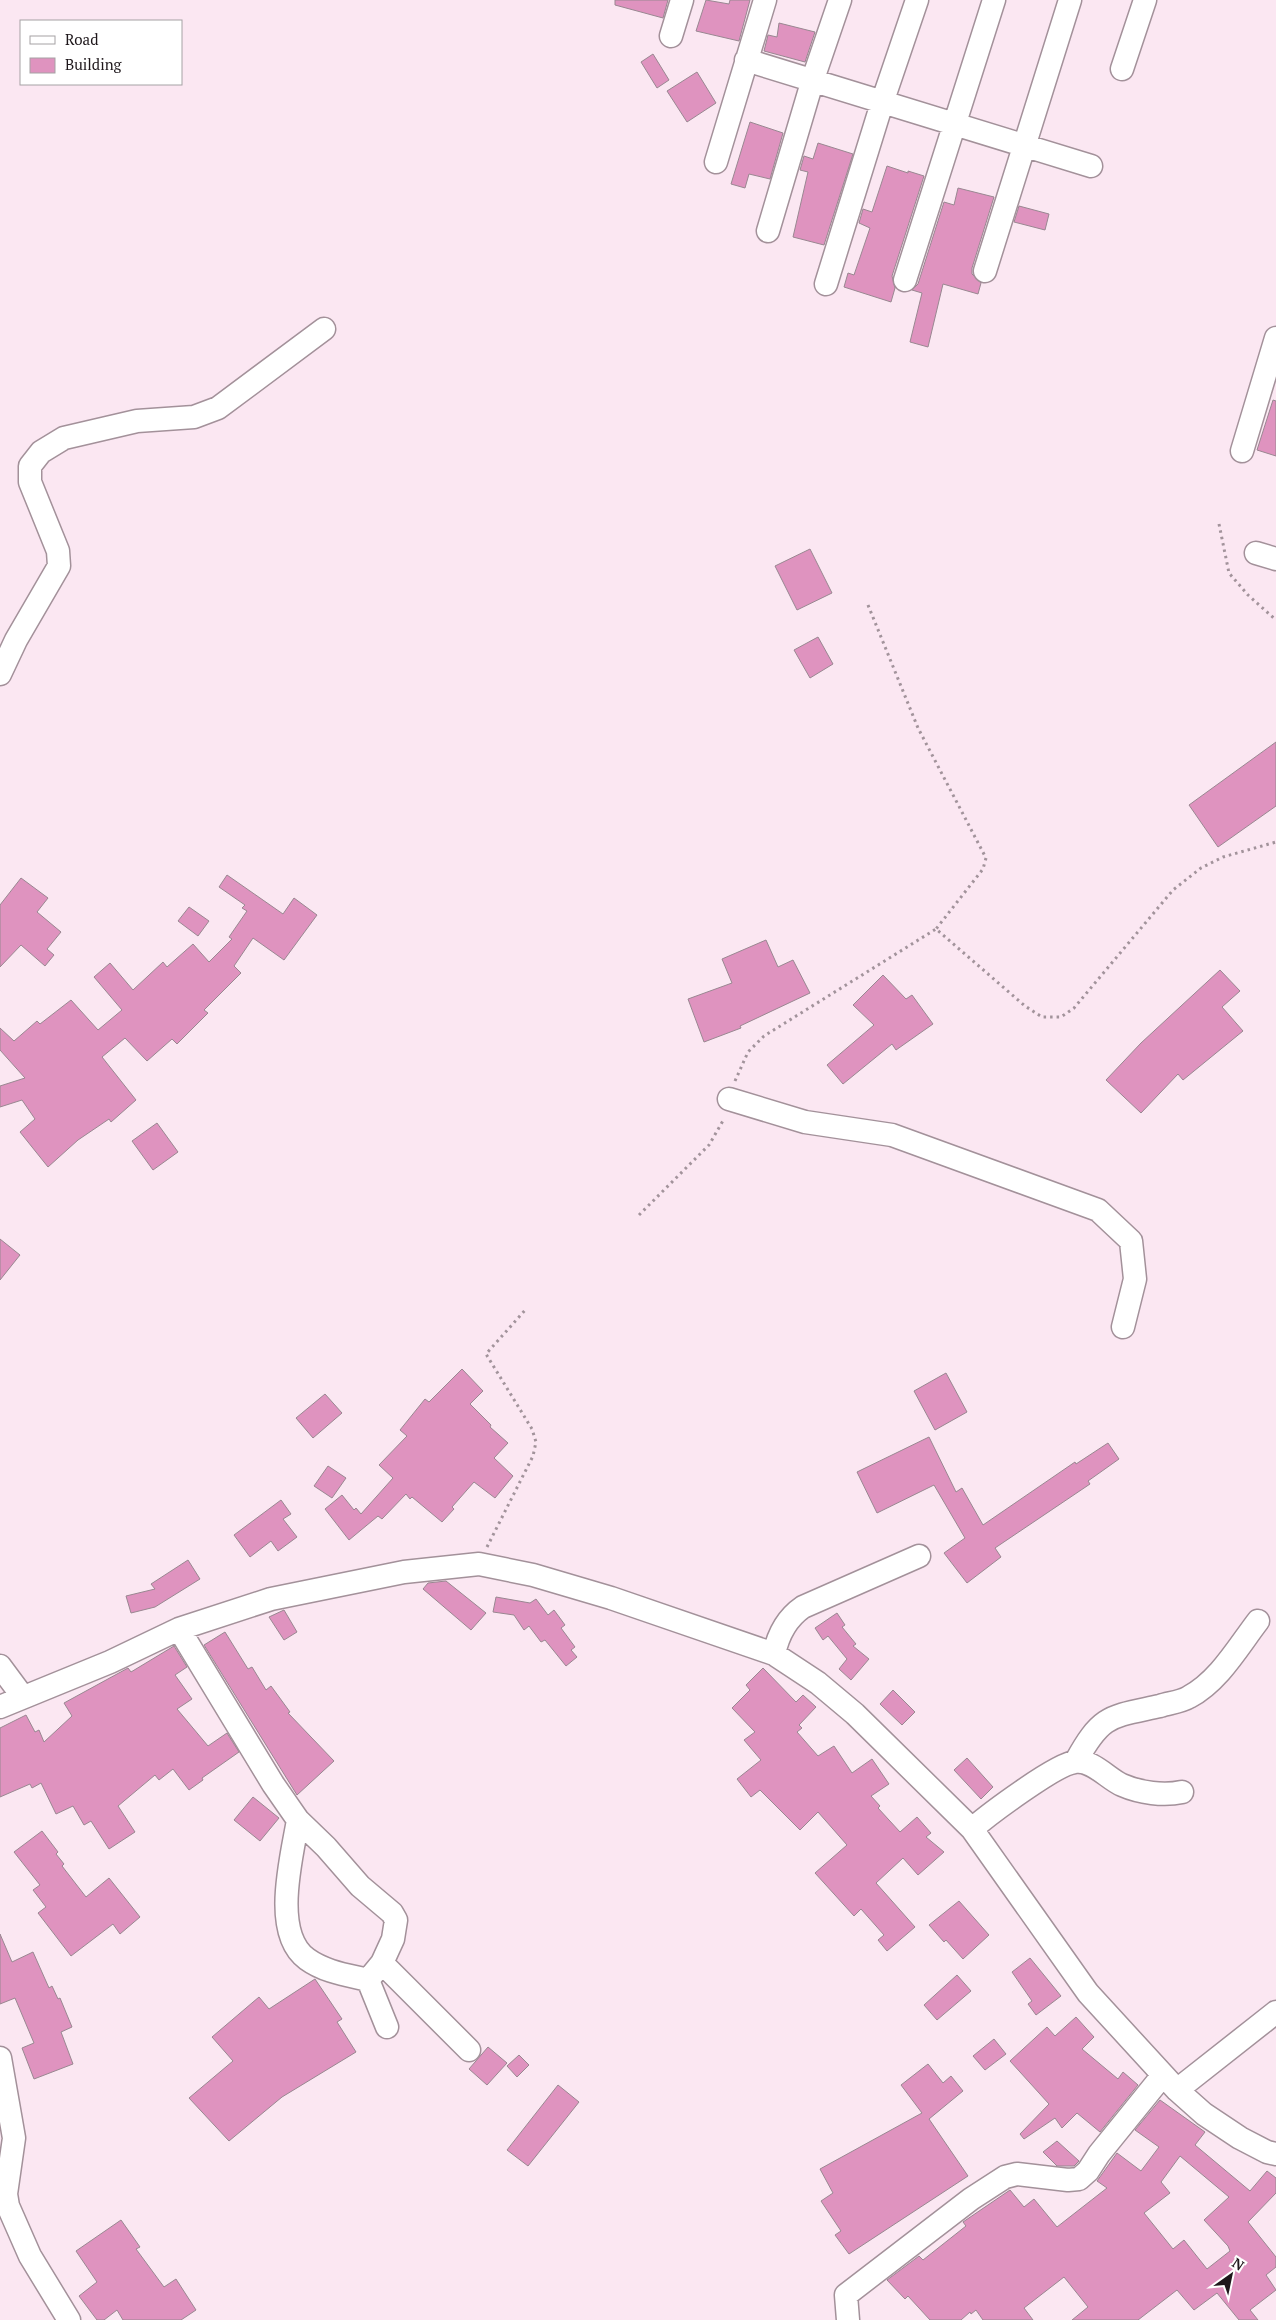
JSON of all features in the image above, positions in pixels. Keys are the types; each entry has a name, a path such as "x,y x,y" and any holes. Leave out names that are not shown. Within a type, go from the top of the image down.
{"street":[{"path":"671,36 682,0"},
{"path":"716,162 765,0"},
{"path":"768,231 813,79 840,0"},
{"path":"826,284 882,103 917,0"},
{"path":"905,280 994,0"},
{"path":"984,271 1070,0"},
{"path":"1122,69 1145,0"},
{"path":"746,60 813,79 882,103 1091,166"},
{"path":"0,674 16,640 59,566 58,551 30,482 30,466 41,452 64,438 137,421 194,417 218,408 324,329"},
{"path":"1242,451 1276,338"},
{"path":"729,1099 805,1122 892,1135 1098,1210 1131,1241 1135,1279 1123,1327"},
{"path":"777,1646 791,1615 813,1601 919,1556"},
{"path":"0,1707 110,1662 179,1629 280,1597 404,1572 479,1564 533,1575 777,1646 979,1823 1088,1993 1170,2082 1204,2114 1240,2138 1267,2152 1276,2154"},
{"path":"1076,1761 1089,1738 1102,1724 1117,1714 1187,1699 1199,1692 1217,1675 1258,1621"},
{"path":"179,1629 273,1784 298,1820 326,1847 360,1886 392,1913 396,1920 396,1929 382,1963 368,1980"},
{"path":"0,1666 23,1697"},
{"path":"979,1823 1026,1789 1066,1764 1076,1761 1088,1764 1123,1786 1169,1795 1182,1792"},
{"path":"298,1820 287,1880 286,1898 288,1919 294,1942 306,1958 318,1965 333,1972 368,1980"},
{"path":"382,1963 469,2050"},
{"path":"368,1980 387,2027"},
{"path":"848,2320 846,2294 971,2199 1005,2177 1017,2174 1068,2180 1079,2179 1088,2171 1099,2154 1170,2082 1276,2012"},
{"path":"0,2058 4,2098 14,2138 6,2194 8,2206 30,2256 68,2320"}],"path":[{"path":"1219,524 1229,573 1248,595 1276,620"},
{"path":"639,1215 709,1145 723,1122 738,1072 748,1052 764,1036 936,928 983,869 986,858 918,728 868,605"},
{"path":"936,928 1025,1006 1042,1017 1061,1017 1074,1008 1173,890 1201,868 1222,857 1276,842"},
{"path":"479,1564 534,1456 536,1442 532,1429 486,1354 527,1308"}],"building":[{"path":"615,0 668,0 663,18 615,5"},
{"path":"706,0 729,4 730,0 750,0 739,41 696,31"},
{"path":"779,23 815,32 805,62 764,51 768,35 777,37"},
{"path":"653,54 669,80 657,88 641,62"},
{"path":"697,72 716,103 687,122 667,91"},
{"path":"750,122 783,133 770,179 749,174 745,188 731,184"},
{"path":"818,143 853,154 824,245 793,237 808,172 800,170 804,156 813,159"},
{"path":"887,166 924,176 892,276 895,288 891,302 844,287 848,273 854,275 870,228 859,223 863,209 872,212"},
{"path":"958,188 994,197 972,268 972,274 981,283 978,294 943,284 928,347 910,342 922,293 912,290 918,284 944,202 954,205"},
{"path":"1019,206 1049,214 1045,230 1014,222"},
{"path":"1273,400 1276,401 1276,456 1257,450"},
{"path":"810,549 832,593 797,610 775,566"},
{"path":"818,637 833,664 810,678 794,650"},
{"path":"1276,742 1276,806 1218,847 1189,805"},
{"path":"227,875 283,914 294,898 317,915 284,960 253,938 234,966 241,973 204,1010 208,1013 177,1044 172,1039 147,1061 125,1038 102,1057 136,1100 111,1122 109,1119 78,1140 48,1167 20,1132 35,1119 22,1100 0,1107 0,1086 25,1078 0,1050 0,1028 14,1041 37,1021 40,1024 71,1000 98,1030 122,1010 94,977 110,963 133,990 163,962 167,967 193,944 209,962 232,939 229,937 247,911 242,908 245,905 219,887"},
{"path":"21,878 48,898 37,912 61,932 47,949 54,955 45,966 21,945 0,967 0,905"},
{"path":"189,907 209,921 198,936 178,921"},
{"path":"766,940 778,967 793,960 810,993 740,1026 741,1028 704,1042 688,999 732,983 722,959"},
{"path":"1220,970 1240,991 1222,1007 1243,1031 1183,1080 1178,1074 1141,1113 1106,1080 1141,1043"},
{"path":"883,975 906,999 912,995 933,1024 896,1050 892,1044 843,1084 827,1065 874,1025 853,1005"},
{"path":"157,1123 178,1152 153,1170 132,1141"},
{"path":"0,1239 20,1255 0,1280"},
{"path":"462,1369 483,1391 470,1404 491,1425 490,1427 508,1443 494,1458 513,1476 495,1498 474,1482 452,1507 454,1509 442,1522 406,1494 382,1519 378,1516 349,1540 325,1509 342,1495 354,1510 356,1508 361,1514 393,1478 379,1465 407,1436 400,1430 425,1399 429,1402"},
{"path":"946,1373 967,1412 935,1430 914,1391"},
{"path":"325,1394 342,1413 313,1438 296,1418"},
{"path":"929,1437 956,1492 962,1488 983,1525 1075,1462 1076,1464 1108,1443 1119,1459 1088,1481 1090,1484 995,1548 1001,1557 967,1583 944,1553 965,1538 934,1485 877,1513 857,1472"},
{"path":"328,1466 346,1478 332,1498 314,1486"},
{"path":"281,1500 291,1514 283,1519 297,1537 278,1551 271,1541 250,1557 234,1535"},
{"path":"188,1560 200,1579 155,1607 131,1613 126,1596 155,1589 151,1584"},
{"path":"446,1581 486,1613 471,1630 423,1589 428,1583"},
{"path":"496,1597 530,1603 536,1599 548,1615 554,1610 565,1625 561,1628 575,1647 571,1650 577,1657 566,1666 545,1640 541,1642 529,1626 524,1630 514,1615 493,1612"},
{"path":"284,1610 297,1632 284,1640 269,1617"},
{"path":"837,1613 845,1625 842,1627 856,1644 853,1646 869,1659 851,1680 839,1669 847,1659 828,1636 823,1640 815,1628"},
{"path":"225,1632 248,1669 252,1667 266,1690 271,1686 290,1712 288,1713 334,1761 297,1795 204,1645"},
{"path":"174,1646 187,1667 175,1675 192,1699 177,1709 208,1746 227,1733 239,1752 202,1778 203,1780 189,1790 173,1769 159,1780 155,1775 118,1806 135,1832 109,1849 91,1821 84,1825 73,1806 56,1814 41,1783 32,1788 30,1784 0,1797 0,1728 26,1715 35,1732 39,1730 44,1742 72,1716 64,1703 128,1668 131,1672"},
{"path":"763,1668 796,1702 803,1695 816,1707 799,1725 802,1728 797,1732 818,1756 834,1746 852,1773 872,1759 889,1784 871,1796 880,1806 878,1808 900,1832 917,1817 931,1833 926,1837 944,1852 918,1875 903,1858 876,1883 915,1927 887,1951 878,1940 884,1935 861,1909 854,1916 815,1873 847,1845 818,1812 800,1830 760,1790 751,1797 737,1779 761,1760 744,1740 755,1732 732,1708 750,1690 746,1685"},
{"path":"893,1690 915,1712 902,1725 880,1704"},
{"path":"967,1758 993,1787 981,1799 954,1770"},
{"path":"253,1797 279,1818 260,1841 234,1820"},
{"path":"42,1831 58,1852 56,1854 64,1864 62,1866 86,1897 109,1878 140,1917 120,1934 113,1924 71,1956 38,1913 46,1907 33,1890 40,1885 14,1852"},
{"path":"959,1901 989,1935 963,1959 929,1925"},
{"path":"0,1934 12,1962 33,1952 49,1988 52,1986 58,1999 60,1998 72,2027 61,2032 73,2064 34,2079 22,2048 34,2043 15,1998 0,2004"},
{"path":"1030,1958 1061,1996 1036,2015 1028,2004 1032,2001 1012,1972"},
{"path":"957,1975 971,1991 937,2020 924,2005"},
{"path":"315,1979 342,2019 337,2022 356,2052 282,2097 229,2141 189,2098 233,2061 212,2037 259,1997 269,2009"},
{"path":"1076,2017 1094,2037 1082,2049 1118,2079 1123,2072 1138,2085 1100,2132 1077,2113 1062,2128 1055,2118 1024,2139 1020,2134 1049,2104 1010,2061 1047,2027 1055,2036"},
{"path":"994,2039 1006,2054 985,2070 973,2056"},
{"path":"488,2047 507,2063 487,2085 469,2069"},
{"path":"519,2055 529,2065 517,2077 507,2066"},
{"path":"928,2064 943,2083 951,2076 963,2091 929,2119 968,2176 849,2254 835,2235 841,2231 821,2201 833,2193 820,2169 922,2113 901,2085"},
{"path":"558,2085 579,2102 528,2166 507,2150"},
{"path":"1160,2100 1205,2132 1195,2145 1250,2191 1267,2171 1276,2178 1276,2193 1248,2222 1276,2257 1276,2267 1266,2275 1276,2290 1250,2310 1258,2320 1239,2320 1217,2293 1194,2310 1177,2290 1138,2320 1072,2320 1088,2307 1064,2277 1024,2308 1033,2320 983,2320 976,2310 971,2314 970,2312 961,2320 930,2320 908,2296 905,2299 887,2280 919,2256 923,2260 966,2226 963,2222 1010,2190 1024,2207 1034,2199 1057,2227 1107,2188 1097,2181 1117,2153 1141,2171 1159,2147 1135,2130","holes":["1180,2156 1229,2197 1204,2220 1228,2246 1230,2251 1207,2269 1184,2240 1173,2249 1144,2213 1170,2193 1161,2182"]},
{"path":"1057,2141 1079,2161 1074,2166 1057,2166 1043,2152"},
{"path":"121,2220 140,2247 136,2249 164,2287 176,2279 196,2310 181,2320 123,2320 117,2310 104,2320 97,2320 79,2296 97,2282 76,2251"}]}
